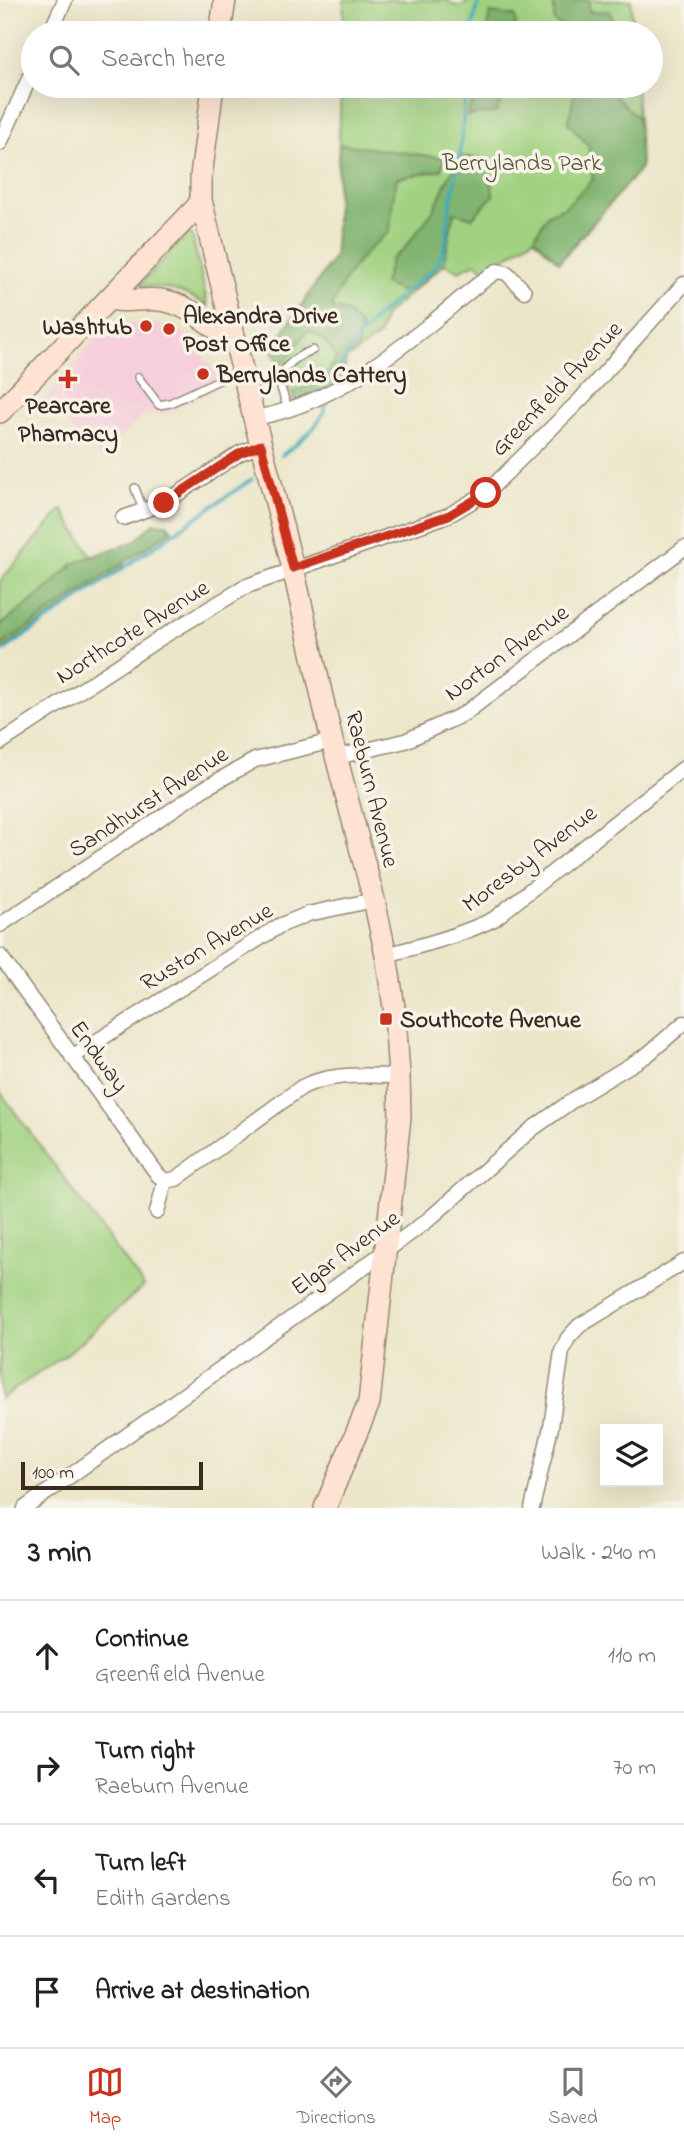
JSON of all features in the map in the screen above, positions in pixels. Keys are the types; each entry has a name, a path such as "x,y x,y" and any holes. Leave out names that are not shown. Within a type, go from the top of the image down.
{"street":[{"path":"55,21 65,0"},
{"path":"222,21 225,0"},
{"path":"0,142 21,96"},
{"name":"Raeburn Avenue","path":"211,98 201,176 201,200 374,900 395,1014 400,1076 400,1117 369,1403 325,1508"},
{"path":"0,412 201,200"},
{"path":"254,418 324,396 343,385 429,325 497,271 507,272 524,291"},
{"name":"Greenfield Avenue","path":"293,568 449,515 486,493 582,399 684,284"},
{"path":"110,299 162,300 176,303 229,338 234,335"},
{"path":"123,518 164,503 240,453 261,445"},
{"name":"Norton Avenue","path":"335,749 405,741 464,714 684,548"},
{"name":"Northcote Avenue","path":"0,743 162,637 247,586 293,568"},
{"name":"Sandhurst Avenue","path":"0,925 205,788 255,760 335,749"},
{"name":"Moresby Avenue","path":"386,955 458,936 494,919 684,768"},
{"name":"Ruston Avenue","path":"72,1057 279,926 307,915 374,900"},
{"name":"Endway","path":"0,956 165,1181"},
{"name":"Elgar Avenue","path":"31,1506 428,1220 532,1129 576,1098 647,1055 684,1023"},
{"path":"157,1212 165,1181 176,1179 302,1087 328,1077 400,1076"},
{"path":"532,1508 551,1427 562,1351 568,1338 579,1326 684,1262"}],"lane":[{"path":"288,409 280,382 282,374 300,355 313,350"},
{"path":"138,377 159,405 170,403 242,369"},
{"path":"135,488 143,511"}],"shaded area":[{"path":"124,323 173,326 192,337 222,385 168,413 146,413 100,457 43,401 101,332"}],"green space":[{"path":"344,0 446,0 458,7 473,0 631,0 632,21 343,21"},
{"path":"588,0 590,12 609,11 613,21 554,21 554,1"},
{"path":"490,13 515,16 515,21 488,21"},
{"name":"Berrylands Park","path":"341,98 637,98 641,168 559,262 534,238 486,271 476,263 459,271 444,264 385,315 379,336 346,359 341,384 296,405 272,348 335,256"},
{"path":"474,98 502,98 497,112 467,116"},
{"path":"573,98 617,98 638,118 641,168 559,262 534,238 548,214 565,207 593,180 588,145 568,123"},
{"path":"339,144 445,158 441,170 397,178 390,231 355,265 331,308 347,312 361,327 357,352 346,359 341,384 296,405 291,393 325,379 336,358 324,341 307,331 285,362 279,364 272,348 335,256"},
{"path":"462,156 491,160 493,196 472,218 454,212 444,264 411,292 400,291 384,284 391,259 403,250 433,211 449,176"},
{"path":"189,233 192,235 208,306 176,291 140,284"},
{"path":"62,509 95,561 117,552 124,566 0,650 0,581"},
{"path":"154,523 167,524 172,530 0,646 0,626 48,588 74,563 135,541"},
{"path":"0,1092 144,1286 68,1353 0,1399"}],"waterway":[{"path":"474,21 479,0"},
{"path":"332,386 340,367 361,334 439,261 446,242 460,153 465,98"},
{"path":"282,455 305,437 317,423 329,396"},
{"path":"0,653 252,479"}],"place":[{"name":"Washtub","path":"146,326"},
{"name":"Alexandra Drive Post Office","path":"169,329"},
{"name":"Berrylands Cattery","path":"203,374"},
{"name":"Pearcare Pharmacy","path":"68,379"},
{"name":"Southcote Avenue","path":"386,1019"}],"route":[{"path":"164,503 240,453 261,445 293,568 449,515 486,493"}]}
